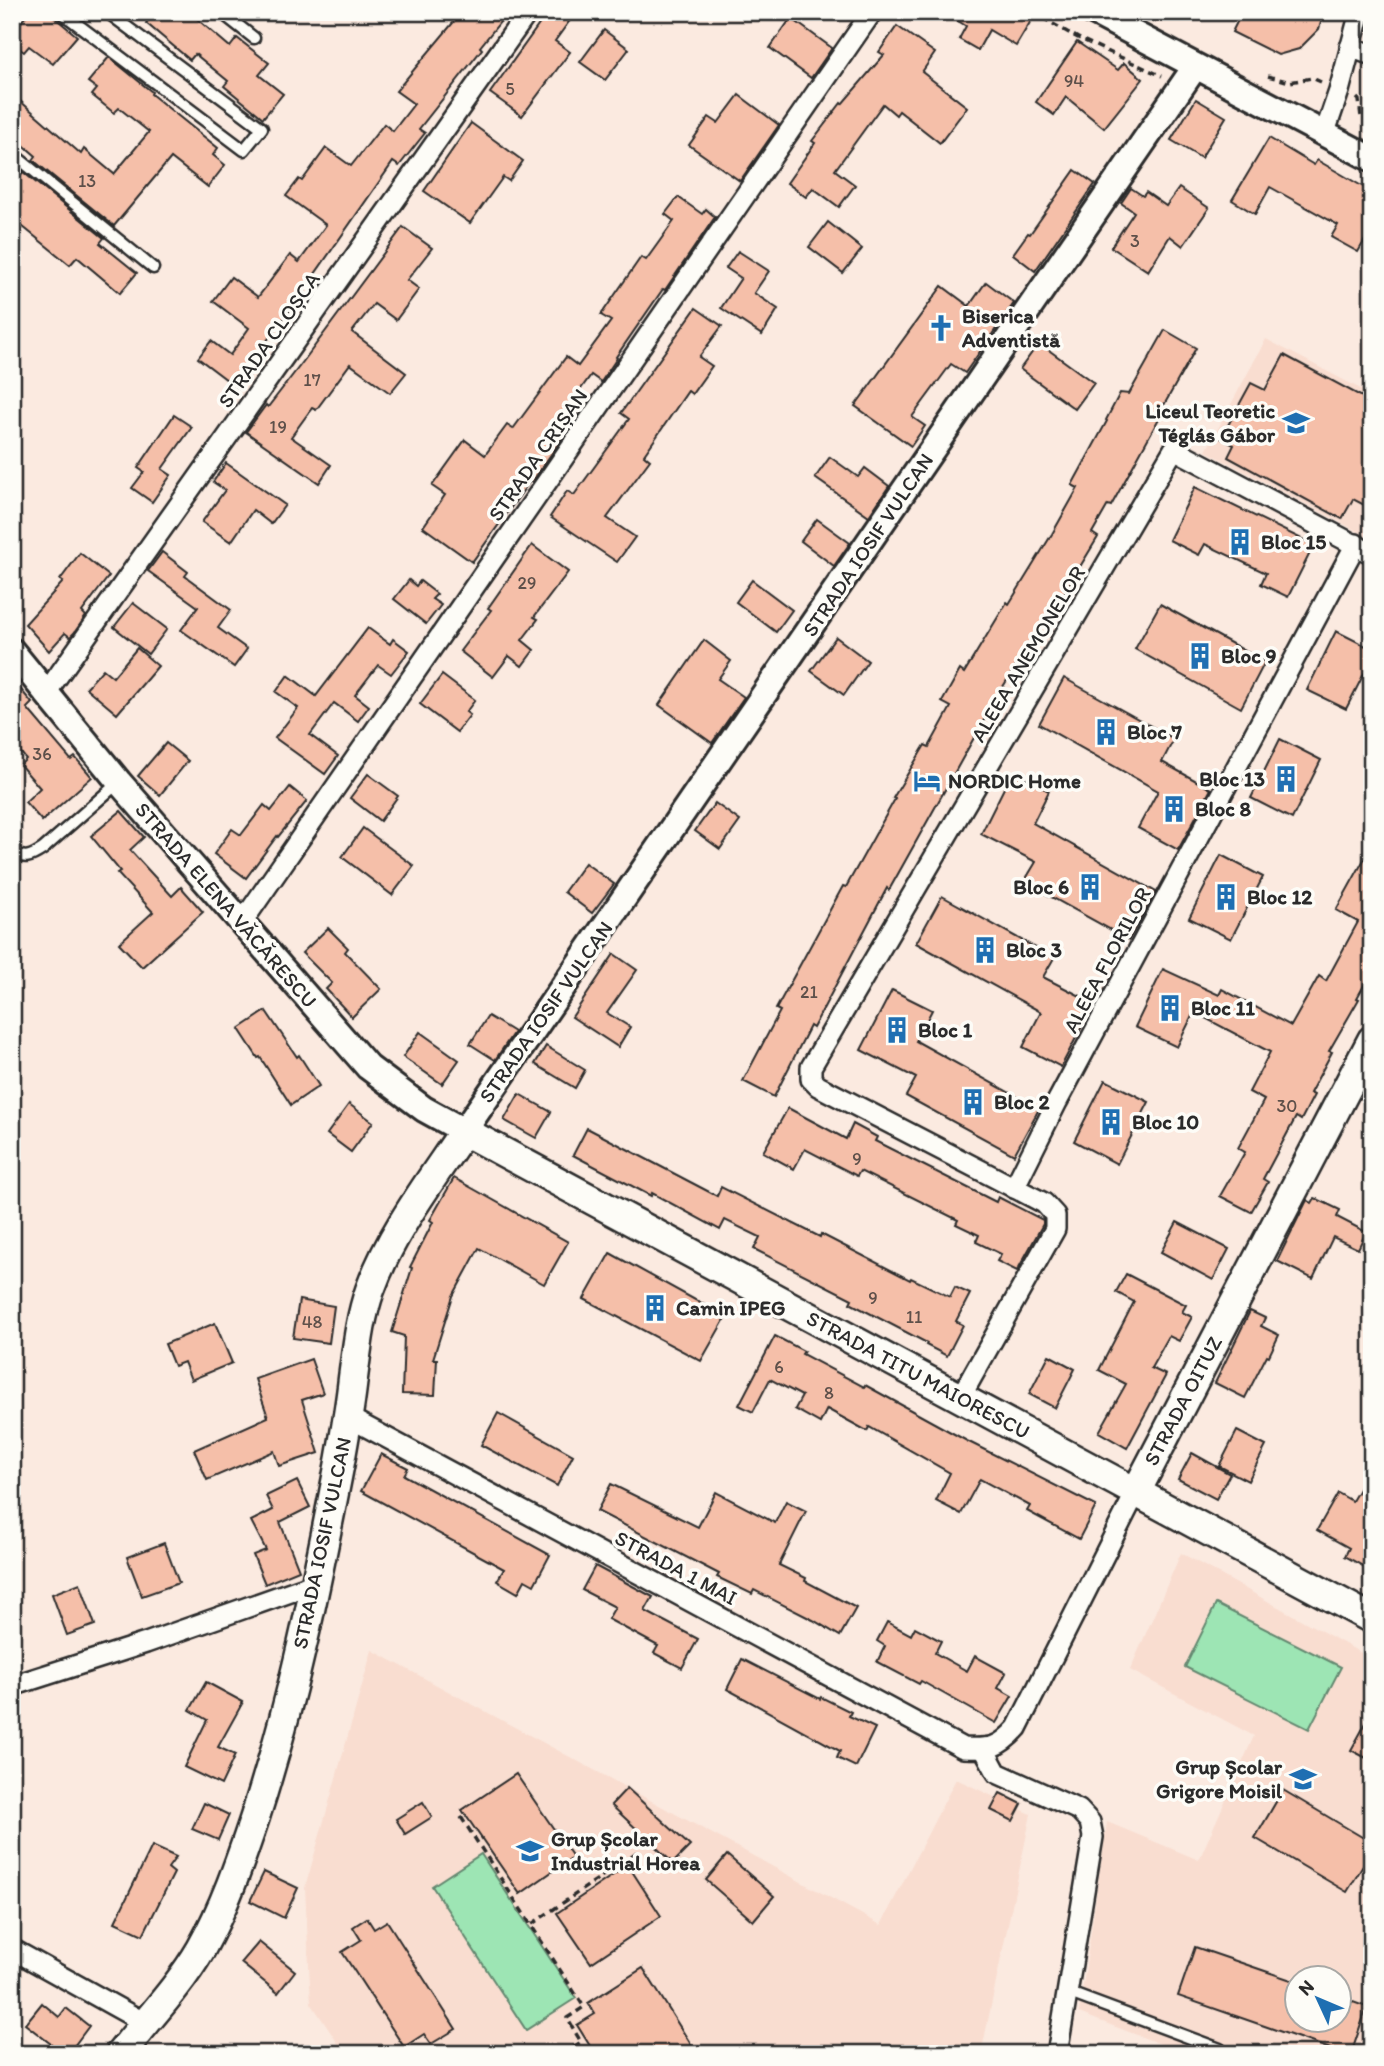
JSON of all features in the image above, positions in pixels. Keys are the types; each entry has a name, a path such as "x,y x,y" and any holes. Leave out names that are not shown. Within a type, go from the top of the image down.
{"main road":[{"name":"STRADA OITUZ","path":"1136,1492 1372,1040"},
{"name":"STRADA TITU MAIORESCU","path":"464,1131 1372,1619"},
{"name":"STRADA IOSIF VULCAN","path":"120,2054 177,1984 199,1952 217,1919 246,1843 273,1762 316,1583 348,1418 360,1328 369,1292 400,1228 464,1131"}],"street":[{"name":"STRADA CLOȘCA","path":"46,693 528,12"},
{"name":"STRADA CRIȘAN","path":"241,923 872,12"},
{"path":"1093,12 1372,159"},
{"path":"1324,135 1360,12"},
{"path":"1350,47 1372,55"},
{"name":"STRADA IOSIF VULCAN","path":"464,1131 1195,67"},
{"name":"ALEEA ANEMONELOR","path":"1014,1188 817,1086 811,1079 811,1068 1174,449 1364,549"},
{"name":"ALEEA FLORILOR","path":"1014,1188 1063,1090 1364,549"},
{"name":"STRADA ELENA VĂCĂRESCU","path":"12,651 120,782 368,1067 424,1109 464,1131"},
{"path":"960,1398 1055,1229 1055,1214 1044,1203 1014,1188"},
{"name":"STRADA 1 MAI","path":"348,1418 963,1748 984,1749"},
{"name":"STRADA OITUZ","path":"984,1749 1003,1743 1017,1728 1136,1492"},
{"path":"12,1686 146,1643 316,1583"},
{"path":"984,1749 997,1773 1079,1810 1090,1822 1093,1837 1057,2054"},
{"path":"12,1949 145,2023"}],"lane":[{"path":"61,12 244,150 262,128 107,12"},
{"path":"220,12 254,38"},
{"path":"12,153 153,268"},
{"path":"12,852 31,857 120,782"},
{"path":"1067,1992 1220,2049"}],"path":[{"path":"1264,75 1290,82 1312,78 1359,100 1361,117 1372,122"},
{"path":"461,1817 584,2007 567,2018 581,2042 562,2054"},
{"path":"531,1924 640,1850"}],"shaded area":[{"name":"Liceul Teoretic Téglás Gábor","path":"1266,339 1372,395 1372,539 1206,451"},
{"name":"Grup Școlar Grigore Moisil","path":"1181,1553 1372,1659 1372,2054 1187,2054 1079,2013 1107,1822 1199,1860 1254,1736 1130,1670"},
{"name":"Grup Școlar Industrial Horea","path":"372,1650 881,1925 956,1779 1031,1814 981,2054 345,2054 311,2003 305,1888"}],"green space":[{"path":"1216,1604 1341,1667 1309,1729 1185,1667"},
{"path":"481,1854 576,1998 526,2030 432,1886"}],"building":[{"path":"29,12 48,12 77,36 53,64 29,46 24,52 12,43 12,15 21,22"},
{"path":"155,12 189,12 230,47 237,38 269,63 259,75 283,94 263,118 224,86 228,81 195,54 190,60 146,23"},
{"path":"462,12 508,12 419,129 425,133 399,166 393,162 316,275 257,354 262,358 239,389 198,358 211,341 230,355 249,328 213,301 231,277 258,297 290,255 299,262 326,225 286,196 299,179 302,181 326,148 351,166 384,124 393,131 414,104 396,91"},
{"path":"548,12 576,12 555,41 570,52 522,116 490,93"},
{"path":"944,12 1021,12 1032,19 1016,46 989,30 978,50 959,39 966,26"},
{"path":"1242,12 1324,12 1319,29 1299,49 1278,55 1232,32"},
{"path":"791,18 832,48 811,78 770,48"},
{"path":"897,26 935,53 922,72 967,107 940,143 899,111 896,115 883,104 835,170 855,185 839,207 813,188 806,197 787,183 815,143 812,141 841,103 884,55 879,52"},
{"path":"604,30 629,49 605,80 580,62"},
{"path":"1077,42 1118,70 1124,63 1143,79 1104,128 1066,97 1054,115 1036,102"},
{"path":"109,57 218,148 213,155 225,165 208,187 171,158 114,226 33,160 36,156 12,135 12,94 81,154 84,149 114,174 149,132 119,108 114,113 92,95 97,89 88,82"},
{"path":"739,95 779,125 740,181 689,145 709,117 718,123"},
{"path":"1196,99 1226,117 1201,158 1171,140"},
{"path":"471,123 523,161 509,181 503,177 470,223 424,191"},
{"path":"1269,138 1314,165 1317,160 1372,192 1372,228 1358,252 1331,237 1338,225 1270,187 1255,214 1232,200"},
{"path":"1075,170 1095,184 1035,271 1013,254"},
{"path":"23,172 104,238 100,243 137,273 120,293 77,257 70,265 12,218 12,185"},
{"path":"1131,188 1143,196 1146,192 1166,206 1179,188 1209,208 1183,246 1170,236 1148,271 1111,247 1134,212 1121,203"},
{"path":"678,197 702,214 706,209 715,217 601,382 591,375 568,407 578,415 472,562 423,527 445,495 432,486 465,440 485,455 507,425 513,429 566,357 578,366 611,321 601,315 641,257 646,260 674,221 665,214"},
{"path":"828,222 862,249 843,273 809,247"},
{"path":"403,227 432,248 407,280 419,289 396,320 374,304 352,332 406,373 390,393 350,364 316,410 312,408 291,437 331,465 319,483 246,432 302,363"},
{"path":"738,251 769,271 754,293 778,309 762,335 721,308 741,278 726,268"},
{"path":"986,282 1014,303 965,373 951,364 912,417 925,426 911,446 855,406 942,286 969,306"},
{"path":"696,308 722,326 699,357 712,366 692,394 688,391 644,455 650,460 607,518 635,537 617,562 550,517 567,491 574,495 629,419 621,413"},
{"path":"1165,330 1196,348 1111,506 1108,505 1092,533 1098,537 999,693 889,890 887,888 813,1028 810,1026 774,1097 743,1081 780,1011 776,1009 843,886 846,887 895,799 893,798 925,745 929,747 951,707 942,702 960,670 964,673 1052,534 1078,488 1072,485 1120,393 1129,394"},
{"path":"1039,343 1094,383 1075,409 1020,369"},
{"name":"Liceul Teoretic Téglás Gábor","path":"1284,355 1372,402 1372,509 1353,499 1342,519 1228,457 1234,445 1221,438 1251,383 1265,390"},
{"path":"174,415 192,427 162,469 171,475 152,502 132,488 144,472 138,468"},
{"path":"830,457 858,477 865,468 889,486 869,516 815,478"},
{"path":"226,463 285,505 271,524 253,510 231,542 202,522 225,490 213,482"},
{"name":"Bloc 15","path":"1195,487 1314,545 1288,597 1261,584 1266,573 1205,544 1199,555 1169,540"},
{"path":"817,519 850,543 834,566 801,541"},
{"path":"532,545 568,572 534,617 538,619 522,640 534,650 522,666 509,656 493,677 460,651 491,610 488,608"},
{"path":"162,552 188,572 185,576 231,610 218,628 247,649 234,667 181,630 198,607 148,571"},
{"path":"80,553 109,576 82,612 86,616 74,633 70,637 65,633 49,651 25,624 63,582 60,580"},
{"path":"409,580 416,586 420,581 437,594 432,599 441,605 426,624 394,599"},
{"path":"752,580 792,610 776,632 736,602"},
{"path":"133,603 167,629 148,654 114,627"},
{"name":"Bloc 9","path":"1160,604 1265,662 1241,708 1135,649"},
{"path":"368,628 390,644 393,639 409,651 391,674 378,665 355,695 369,706 358,721 334,703 310,735 338,756 325,774 275,738 298,708 276,692 288,675 316,696"},
{"path":"1336,631 1372,649 1372,658 1346,709 1307,690"},
{"path":"836,637 868,661 844,695 811,671"},
{"path":"704,640 731,661 718,679 744,697 712,743 659,705"},
{"path":"137,648 158,666 117,714 86,688 103,669 113,677"},
{"path":"442,675 475,700 466,712 470,715 457,732 420,704"},
{"name":"Bloc 7","path":"1064,678 1174,739 1162,762 1211,789 1178,850 1138,828 1158,791 1039,724"},
{"path":"12,679 32,703 27,708 71,760 75,757 92,777 42,821 25,802 40,788 20,765 26,759 12,742"},
{"name":"Bloc 13","path":"1280,739 1321,760 1292,819 1251,798"},
{"path":"166,743 188,761 160,795 138,776"},
{"name":"Bloc 6","path":"1012,772 1049,791 1033,823 1156,892 1129,940 1024,882 1036,862 981,834"},
{"path":"368,774 398,796 380,821 350,798"},
{"path":"290,787 307,801 246,878 214,854 232,829 241,835 264,805 271,811"},
{"path":"715,803 740,821 720,849 695,831"},
{"path":"121,811 144,837 130,850 172,896 181,887 203,912 142,967 119,943 153,912 117,873 120,871 91,836"},
{"path":"363,828 414,866 392,895 342,857"},
{"path":"1372,845 1372,971 1329,1051 1332,1052 1310,1093 1314,1095 1301,1120 1296,1117 1263,1179 1268,1182 1251,1212 1220,1196 1245,1152 1238,1148 1264,1100 1249,1092 1270,1052 1194,1012 1177,1047 1135,1027 1163,969 1219,995 1222,989 1291,1026 1319,976 1326,981 1358,922 1336,910"},
{"name":"Bloc 12","path":"1221,855 1263,877 1231,939 1189,918"},
{"path":"585,863 614,884 592,913 564,892"},
{"name":"Bloc 3","path":"942,896 1054,958 1043,977 1094,1003 1061,1067 1023,1047 1041,1012 916,943"},
{"path":"328,928 348,948 345,952 381,989 352,1017 326,989 332,983 302,953"},
{"path":"614,954 637,970 607,1013 630,1027 618,1047 572,1017"},
{"name":"Bloc 2","path":"892,990 932,1010 916,1041 1039,1109 1014,1155 906,1096 916,1078 861,1050"},
{"path":"266,1011 319,1086 291,1105 239,1029"},
{"path":"488,1016 514,1032 495,1060 470,1044"},
{"path":"420,1032 459,1060 442,1084 403,1057"},
{"path":"546,1046 585,1070 575,1088 535,1064"},
{"name":"Bloc 10","path":"1105,1080 1149,1102 1117,1164 1074,1141"},
{"path":"519,1094 551,1112 536,1138 504,1120"},
{"path":"349,1104 373,1122 351,1152 327,1134"},
{"path":"788,1108 846,1139 853,1124 877,1137 875,1141 996,1202 998,1197 1043,1220 1017,1271 997,1261 1001,1254 976,1242 979,1235 956,1224 958,1220 860,1171 857,1176 805,1149 794,1169 763,1152"},
{"path":"587,1128 717,1196 721,1187 910,1280 911,1278 950,1297 955,1287 970,1294 956,1321 963,1325 947,1356 850,1303 852,1299 754,1249 760,1237 725,1220 720,1230 573,1155"},
{"path":"454,1178 568,1242 544,1284 479,1248 453,1296 433,1359 437,1359 435,1395 402,1394 404,1336 392,1332 412,1268 410,1267 433,1222 430,1220"},
{"path":"1315,1198 1340,1210 1337,1217 1366,1232 1358,1249 1333,1237 1313,1279 1277,1261 1307,1200 1312,1203"},
{"path":"1177,1222 1229,1249 1213,1280 1161,1252"},
{"name":"Camin IPEG","path":"610,1253 726,1317 701,1361 584,1299"},
{"path":"1126,1274 1186,1305 1182,1312 1192,1317 1179,1341 1169,1336 1151,1368 1166,1375 1127,1448 1099,1432 1126,1384 1099,1370 1134,1302 1116,1292"},
{"path":"299,1300 334,1306 329,1343 293,1338"},
{"path":"1250,1311 1265,1318 1261,1326 1279,1335 1245,1398 1215,1383"},
{"path":"215,1323 232,1363 191,1380 184,1362 174,1366 165,1344"},
{"path":"775,1336 804,1351 802,1354 864,1387 865,1385 967,1441 1096,1506 1079,1539 1027,1511 1030,1506 980,1479 961,1514 936,1501 950,1473 869,1427 867,1431 827,1409 820,1423 795,1409 802,1396 770,1379 753,1412 739,1405"},
{"path":"1049,1355 1075,1369 1055,1408 1029,1394"},
{"path":"311,1359 323,1393 302,1400 319,1453 279,1466 274,1451 207,1480 194,1450 268,1417 255,1379"},
{"path":"498,1413 573,1455 557,1486 481,1445"},
{"path":"1237,1431 1266,1446 1248,1481 1219,1466"},
{"path":"1192,1453 1230,1474 1216,1499 1178,1479"},
{"path":"381,1454 408,1468 404,1475 550,1555 534,1585 525,1580 518,1593 497,1581 504,1569 361,1491"},
{"path":"1372,1467 1372,1571 1345,1556 1349,1548 1317,1530 1338,1493 1352,1501"},
{"path":"297,1481 310,1507 280,1522 299,1570 265,1584 253,1555 266,1550 251,1521 273,1510 266,1496"},
{"path":"611,1484 698,1527 716,1492 775,1523 786,1501 806,1511 779,1565 856,1608 840,1636 754,1590 752,1594 717,1577 719,1574 597,1511"},
{"path":"164,1543 179,1583 142,1596 127,1557"},
{"path":"595,1566 653,1597 645,1611 698,1639 682,1668 654,1653 658,1646 608,1619 615,1607 582,1590"},
{"path":"80,1583 95,1625 67,1635 52,1594"},
{"path":"887,1622 911,1635 915,1627 941,1641 935,1653 967,1671 975,1656 1006,1673 998,1688 1012,1696 996,1723 921,1681 919,1684 877,1662 885,1646 877,1641"},
{"path":"742,1659 851,1712 849,1716 875,1728 856,1767 837,1758 840,1751 727,1689"},
{"path":"206,1682 243,1702 218,1747 235,1755 221,1785 184,1767 207,1720 190,1710"},
{"path":"1372,1712 1372,1761 1351,1750"},
{"path":"516,1774 573,1857 520,1894 462,1810"},
{"path":"627,1788 690,1846 673,1863 611,1805"},
{"path":"1283,1790 1372,1843 1372,1851 1347,1892 1255,1838"},
{"path":"1000,1793 1022,1804 1013,1821 991,1810"},
{"path":"423,1802 432,1817 405,1834 396,1819"},
{"path":"204,1803 229,1815 218,1840 192,1829"},
{"path":"152,1846 176,1857 168,1868 174,1873 143,1935 115,1922"},
{"path":"727,1855 774,1896 753,1921 706,1880"},
{"path":"628,1865 661,1916 591,1963 557,1913"},
{"path":"264,1872 298,1888 284,1918 250,1901"},
{"path":"367,1918 374,1929 387,1921 456,2029 431,2044 424,2034 404,2047 342,1952 361,1940 353,1927"},
{"path":"259,1942 295,1971 278,1993 241,1963"},
{"path":"1195,1947 1282,1977 1282,2032 1178,1996"},
{"path":"643,1968 697,2054 595,2054 577,2025 595,2014 588,2003"},
{"path":"1352,2002 1367,2007 1351,2054 1290,2035 1352,2035"},
{"path":"42,2003 59,2017 66,2008 89,2026 68,2054 64,2054 25,2024"}],"place":[{"name":"Biserica Adventistă","path":"941,328"},
{"name":"Liceul Teoretic Téglás Gábor","path":"1296,423"},
{"name":"Bloc 15","path":"1240,542"},
{"name":"Bloc 9","path":"1200,656"},
{"name":"Bloc 7","path":"1106,732"},
{"name":"Bloc 13","path":"1286,779"},
{"name":"NORDIC Home","path":"927,781"},
{"name":"Bloc 8","path":"1174,809"},
{"name":"Bloc 6","path":"1090,887"},
{"name":"Bloc 12","path":"1226,897"},
{"name":"Bloc 3","path":"985,950"},
{"name":"Bloc 11","path":"1170,1008"},
{"name":"Bloc 1","path":"897,1030"},
{"name":"Bloc 2","path":"973,1102"},
{"name":"Bloc 10","path":"1111,1122"},
{"name":"Camin IPEG","path":"655,1308"},
{"name":"Grup Școlar Grigore Moisil","path":"1303,1779"},
{"name":"Grup Școlar Industrial Horea","path":"530,1851"}]}
